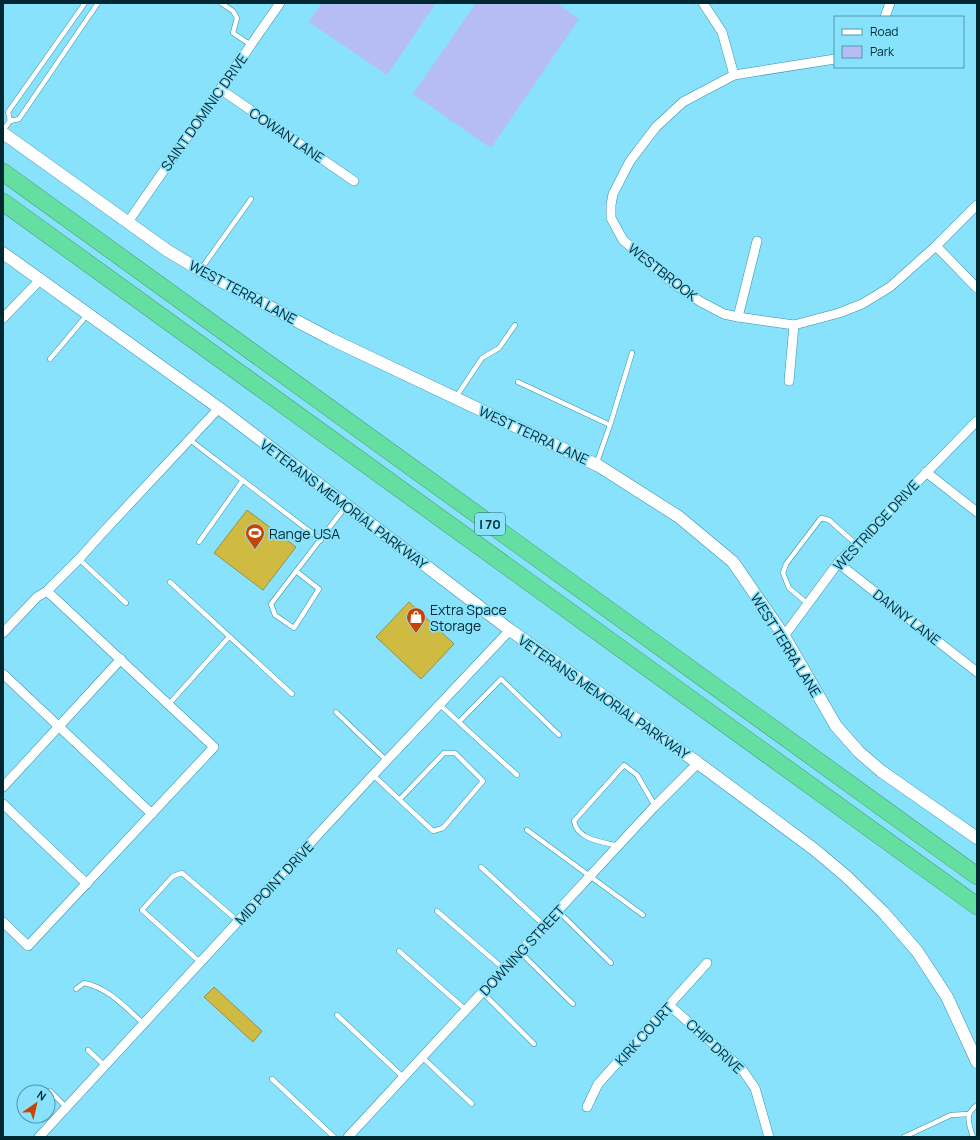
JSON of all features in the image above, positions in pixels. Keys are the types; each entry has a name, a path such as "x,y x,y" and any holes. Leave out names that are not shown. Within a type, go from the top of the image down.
{"highway":[{"name":"I 70","path":"3,172 977,876"},
{"name":"I 70","path":"3,202 977,906"}],"street":[{"name":"SAINT DOMINIC DRIVE","path":"128,222 280,3"},
{"path":"703,3 722,32 734,75"},
{"path":"885,16 890,3"},
{"name":"WESTBROOK","path":"794,325 738,318 724,314 673,283 623,240 611,218 611,205 613,194 630,161 656,126 683,102 734,75 834,59"},
{"name":"COWAN LANE","path":"220,89 354,181"},
{"name":"WEST TERRA LANE","path":"3,132 168,251 200,270 331,339 596,465 679,517 733,562 784,636 836,726 859,752 881,771 977,838"},
{"path":"789,380 794,325 839,313 862,304 890,286 936,246 977,205"},
{"path":"738,318 757,241"},
{"path":"936,246 977,288"},
{"name":"VETERANS MEMORIAL PARKWAY","path":"3,253 219,408 510,630 698,763 815,850 847,877 883,912 917,951 947,997 977,1062"},
{"path":"3,318 40,280"},
{"path":"3,633 37,597 47,591 79,559 219,408"},
{"name":"WESTRIDGE DRIVE","path":"784,636 838,563 977,421"},
{"path":"926,472 977,512"},
{"name":"DANNY LANE","path":"838,563 977,672"},
{"path":"3,922 28,946 214,747 47,591"},
{"name":"MID POINT DRIVE","path":"39,1137 373,775 510,630"},
{"path":"3,787 121,659"},
{"path":"3,674 152,814"},
{"name":"DOWNING STREET","path":"348,1137 655,806 698,763"},
{"path":"3,804 86,884"},
{"name":"KIRK COURT","path":"587,1107 598,1084 670,1006 707,963"},
{"name":"CHIP DRIVE","path":"670,1006 741,1068 755,1088 769,1137"}],"lane":[{"path":"10,121 8,112 85,3"},
{"path":"3,132 10,121 19,118 98,3"},
{"path":"221,3 233,11 237,18 233,33 251,45"},
{"path":"200,270 251,199"},
{"path":"50,358 88,314"},
{"path":"455,398 482,358 499,348 516,324"},
{"path":"596,465 632,353"},
{"path":"518,382 610,425"},
{"path":"190,440 321,540"},
{"path":"200,542 243,480"},
{"path":"296,571 319,589 294,628 275,615 271,604 296,571 321,540 346,506"},
{"path":"808,604 789,588 783,573 786,564 821,518 829,520 856,544"},
{"path":"79,559 126,603"},
{"path":"170,582 292,694"},
{"path":"169,704 229,637"},
{"path":"459,722 501,679 559,735"},
{"path":"440,705 517,775"},
{"path":"336,712 387,761"},
{"path":"373,775 433,831 443,828 483,781 455,753 444,753 400,799"},
{"path":"619,846 586,838 575,826 574,821 624,765 637,775 655,806"},
{"path":"526,830 643,915"},
{"path":"481,867 545,926"},
{"path":"201,963 142,910 173,876 182,873 238,922"},
{"path":"437,910 504,969"},
{"path":"558,911 611,963"},
{"path":"399,951 466,1010"},
{"path":"520,952 573,1004"},
{"path":"76,989 84,983 94,985 108,992 144,1024"},
{"path":"482,992 534,1044"},
{"path":"337,1015 403,1077"},
{"path":"88,1050 105,1066"},
{"path":"422,1057 472,1104"},
{"path":"272,1079 334,1137"},
{"path":"56,1097 67,1108"},
{"path":"973,1137 968,1119 969,1114 977,1105"},
{"path":"904,1137 951,1115 969,1114"}],"green space":[{"path":"322,3 436,3 387,75 309,22"},
{"path":"476,3 556,3 579,19 491,148 413,94"}],"building":[{"name":"Range USA","path":"247,510 296,547 263,590 214,553"},
{"path":"409,602 454,644 421,679 376,637"},
{"path":"214,987 262,1031 253,1042 204,997"}],"place":[{"name":"Range USA","path":"255,550"},
{"name":"Extra Space Storage","path":"416,634"}]}
